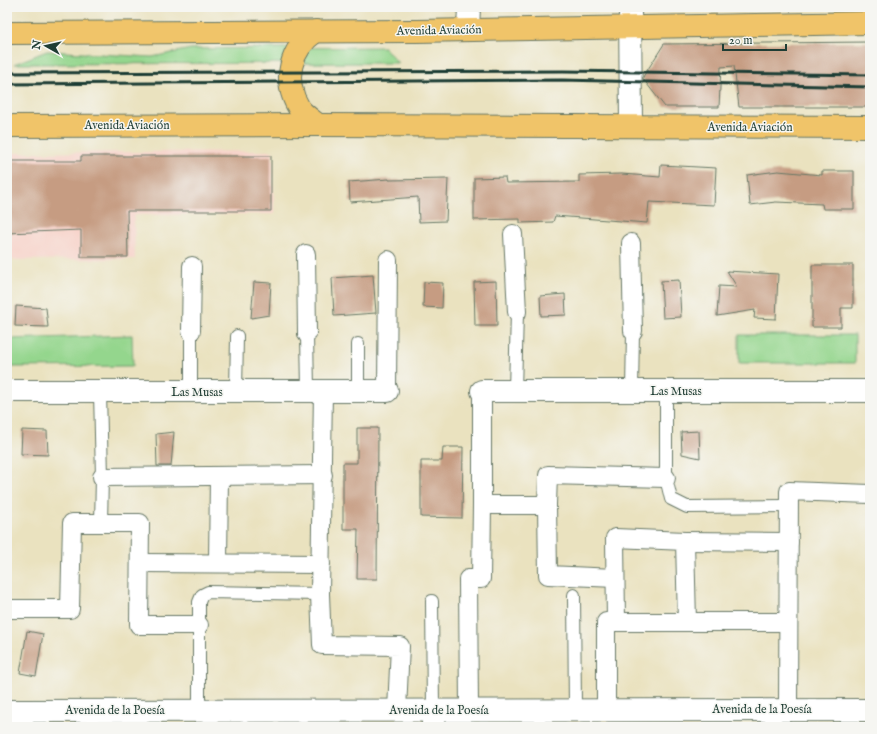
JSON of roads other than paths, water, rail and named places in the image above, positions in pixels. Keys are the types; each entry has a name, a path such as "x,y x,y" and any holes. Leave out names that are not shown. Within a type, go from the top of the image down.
{"main road":[{"name":"Avenida Aviación","path":"7,33 468,30 630,17 870,23"},
{"path":"316,31 299,48 292,62 290,86 300,108 318,124"},
{"name":"Avenida Aviación","path":"7,126 318,124 870,127"}],"street":[{"path":"468,7 468,30"},
{"path":"630,17 631,126"},
{"path":"513,234 517,312"},
{"path":"631,243 633,331"},
{"path":"306,254 307,334"},
{"path":"387,391 388,260"},
{"path":"191,331 192,266"},
{"path":"315,391 322,475 320,594 322,645 400,646 398,710"},
{"name":"Las Musas","path":"7,392 387,391"},
{"path":"469,710 468,579 481,579 482,391"},
{"name":"Las Musas","path":"482,391 870,391"},
{"path":"102,477 322,475"},
{"path":"218,563 219,476"},
{"path":"615,578 548,575 548,476 666,478"},
{"path":"788,709 789,492 870,494"},
{"path":"482,505 547,505"},
{"path":"7,609 70,609 72,523 140,523 139,625 199,625"},
{"path":"616,622 615,538 685,541 789,542"},
{"path":"685,541 687,622"},
{"path":"140,563 321,564"},
{"path":"606,710 606,622 788,622"},
{"name":"Avenida de la Poesía","path":"7,710 398,710 433,718 469,710 870,710"}],"lane":[{"path":"515,391 517,312"},
{"path":"191,331 191,392"},
{"path":"632,391 633,331"},
{"path":"307,334 315,391"},
{"path":"236,392 237,336"},
{"path":"358,344 358,392"},
{"path":"666,391 666,478 671,499 687,507 789,492"},
{"path":"100,392 102,477 101,523"},
{"path":"199,710 199,625 200,602 202,595 208,592 320,594"},
{"path":"574,595 575,710"},
{"path":"432,601 433,718"}],"railway":[{"path":"7,73 563,71 870,75"},
{"path":"7,84 562,80 870,87"}]}
